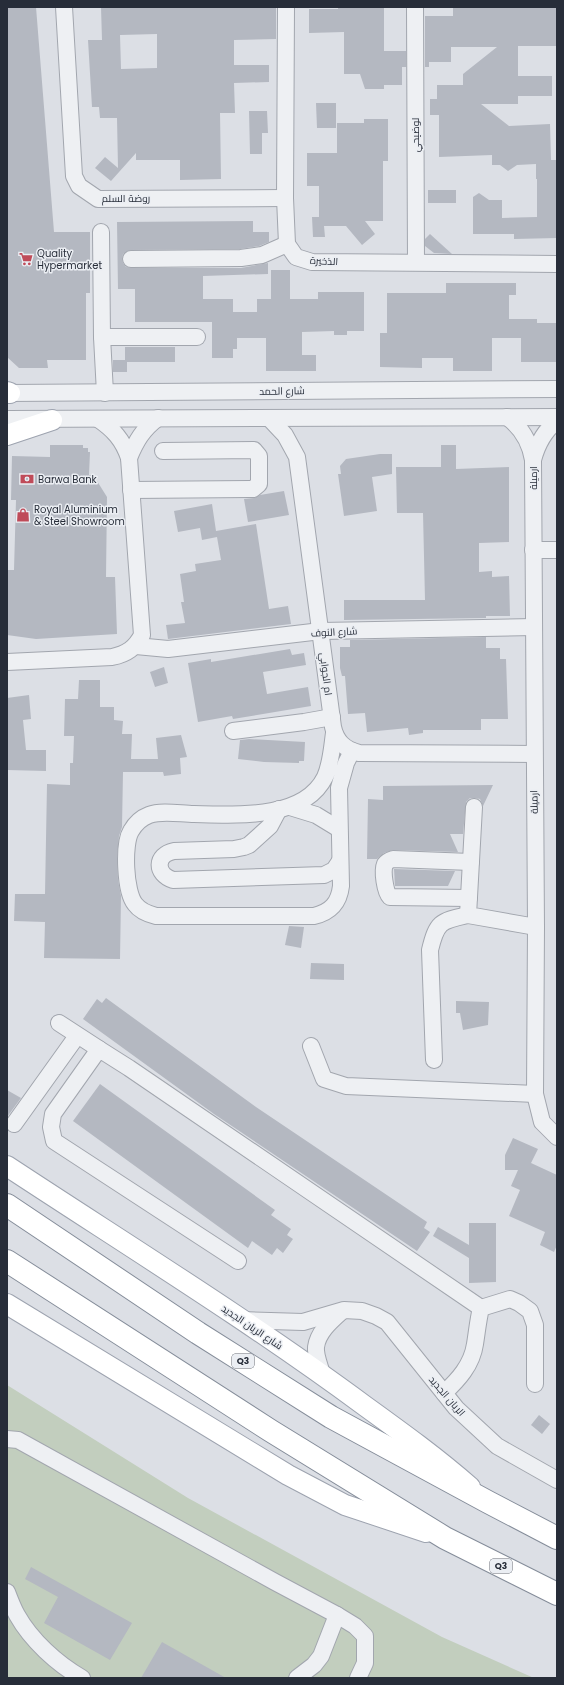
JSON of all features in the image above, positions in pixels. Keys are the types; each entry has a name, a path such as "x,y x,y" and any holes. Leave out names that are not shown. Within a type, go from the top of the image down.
{"highway":[{"name":"شارع الريان الجديد","path":"7,1205 198,1333 331,1417 557,1538"},
{"name":"Q3","path":"7,1262 271,1431 445,1538 557,1594"}],"main road":[{"path":"7,435 52,420"},
{"name":"شارع الريان الجديد","path":"7,1166 322,1374 443,1463 488,1502"},
{"path":"7,1304 288,1475 345,1505 445,1538"}],"street":[{"name":"روضة السلم","path":"64,7 74,176 79,186 98,199 285,198"},
{"path":"131,259 242,258 262,255 287,244 285,198 286,7"},
{"name":"لوضيحي","path":"415,7 416,262"},
{"path":"101,232 104,393"},
{"name":"الذخيرة","path":"287,244 296,257 312,262 557,264"},
{"path":"102,337 198,337"},
{"name":"شارع الحمد","path":"8,392 104,393 557,389"},
{"name":"ارميلة","path":"507,417 514,422 525,436 533,460 536,927 535,1094 542,1122 557,1137"},
{"path":"7,419 557,417"},
{"path":"129,458 143,431 158,418"},
{"name":"ام الجوابي","path":"269,418 285,435 297,457 334,733 328,770 320,786 307,799 285,808"},
{"path":"7,662 112,657 121,655 136,646 142,636 129,458 120,439 106,424 98,419"},
{"name":"ارميلة","path":"533,460 543,436 557,421"},
{"path":"131,490 253,489 259,484 259,456 254,450 163,451"},
{"path":"533,550 557,550"},
{"name":"شارع النوف","path":"136,646 168,649 321,631 534,627"},
{"path":"233,731 332,717"},
{"path":"334,733 341,744 352,751 359,753 534,754"},
{"path":"339,829 316,815 285,808 231,815 163,813 150,815 138,821 130,832 127,845 127,883 129,894 135,905 145,912 156,916 314,916 323,914 330,910 340,895 339,788 346,763 352,751"},
{"path":"468,915 474,807"},
{"path":"285,808 270,826 249,845 234,849 174,850 168,852 163,856 160,862 162,874 173,880 324,875 334,870 340,861"},
{"path":"469,898 390,896 386,889 384,868 385,863 393,859 471,862"},
{"path":"434,1060 430,950 434,932 444,920 468,915 536,927"},
{"path":"59,1023 77,1036 129,1068 481,1308"},
{"path":"14,1124 77,1036"},
{"path":"311,1046 324,1079 346,1086 535,1094"},
{"path":"99,1049 53,1114 51,1127 54,1141 238,1260"},
{"path":"481,1308 510,1299 519,1303 530,1311 535,1325 535,1384"},
{"path":"444,1393 460,1378 470,1361 475,1346 476,1324 481,1308"},
{"path":"322,1374 316,1348 318,1339 328,1323 344,1310"},
{"name":"الريان الجديد","path":"242,1320 303,1322 344,1310 362,1311 376,1316 387,1322 456,1408 497,1446 557,1480"},
{"path":"7,1439 18,1440 355,1626 365,1636 365,1663 358,1678"},
{"path":"7,1592 18,1616 35,1640 68,1670 82,1678"},
{"path":"297,1678 314,1665 321,1656 337,1615"}],"green space":[{"path":"7,1385 188,1498 442,1637 534,1678 7,1678"}],"building":[{"path":"7,7 36,7 54,232 90,232 90,293 86,293 86,360 47,360 48,368 19,368 7,357"},
{"path":"101,7 276,7 276,39 234,40 234,65 269,65 269,82 234,83 235,113 220,113 221,179 180,180 180,160 136,160 136,153 111,181 95,168 105,157 118,168 117,118 100,118 99,107 92,107 88,40 102,40","holes":["157,34 157,68 121,69 120,35"]},
{"path":"338,7 384,7 384,51 406,51 406,67 402,67 402,85 384,85 384,89 365,89 360,74 344,74 344,32 309,33 309,9 338,9"},
{"path":"453,7 557,7 557,46 518,46 518,76 552,76 552,96 518,96 518,104 481,104 509,126 550,124 551,160 556,160 557,238 514,239 514,234 473,234 473,197 479,193 489,200 502,200 502,218 537,217 536,164 517,165 508,171 500,165 492,165 492,155 439,157 439,115 430,115 430,99 437,99 437,85 463,85 463,74 497,47 451,47 451,62 429,62 429,67 425,67 425,16 453,16"},
{"path":"316,103 336,103 336,128 317,128"},
{"path":"249,111 267,111 268,133 262,133 262,154 250,154"},
{"path":"364,119 388,119 388,161 383,161 383,221 365,221 375,234 362,245 346,226 324,226 325,237 313,237 312,217 319,217 319,186 307,186 307,153 337,153 337,123 364,123"},
{"path":"428,190 456,190 456,203 428,203"},
{"path":"253,221 253,232 269,232 269,242 259,246 240,249 131,250 123,254 123,263 126,267 131,268 241,268 268,263 268,274 203,276 203,299 233,299 233,312 257,312 257,299 271,299 271,270 290,270 290,299 318,299 318,292 364,292 364,331 347,331 347,335 334,335 334,331 302,332 302,355 316,355 316,371 266,371 266,338 237,338 237,349 233,349 233,358 212,358 212,322 135,322 135,289 118,289 117,222"},
{"path":"430,234 452,254 434,253 425,246 425,239"},
{"path":"446,283 516,283 516,295 509,295 509,319 537,319 537,323 557,323 557,362 521,362 521,338 492,338 492,371 453,371 453,358 422,358 422,368 380,367 380,333 387,333 387,293 446,293"},
{"path":"125,347 175,347 175,362 127,362 127,372 113,372 113,360 125,360"},
{"path":"50,445 83,445 83,448 88,448 88,452 90,452 89,475 94,475 94,481 97,481 107,497 106,577 115,577 117,634 36,639 7,635 7,570 14,570 16,500 11,500 12,456 50,457"},
{"path":"441,445 456,445 456,469 509,467 509,542 479,543 479,572 492,571 492,577 509,576 510,616 486,616 486,618 344,620 344,600 425,600 423,513 397,513 396,467 441,467"},
{"path":"380,454 392,454 392,474 372,477 377,511 344,516 338,474 341,474 340,466 346,459"},
{"path":"284,491 289,515 248,522 244,499"},
{"path":"212,504 216,531 256,524 269,609 288,606 291,624 168,639 166,625 185,623 181,602 184,602 180,574 196,571 195,564 221,560 217,537 202,540 200,528 178,532 174,511"},
{"path":"486,637 486,648 500,648 500,659 506,659 508,719 481,719 481,730 423,730 423,733 409,735 408,728 367,732 365,713 348,714 345,676 342,676 340,668 340,647 350,647 350,640"},
{"path":"290,649 292,655 304,653 306,665 263,672 267,694 308,687 311,706 233,719 232,716 198,722 188,663 211,659 211,662"},
{"path":"164,667 168,683 155,687 150,672"},
{"path":"79,680 100,680 100,707 114,707 114,720 123,721 122,734 132,734 131,759 158,759 156,738 181,735 187,757 180,758 181,774 164,776 163,772 123,772 122,827 119,836 117,857 118,880 121,896 120,959 44,958 45,922 14,921 15,894 45,894 47,784 70,785 70,763 73,763 74,736 64,736 65,699 78,699"},
{"path":"29,695 31,719 23,720 26,750 46,750 46,771 7,770 7,698"},
{"path":"249,739 305,742 304,761 299,761 299,763 264,762 238,759 240,740"},
{"path":"493,785 483,806 480,799 470,798 466,802 463,834 450,834 458,852 393,850 384,853 377,859 367,859 368,799 383,800 383,786"},
{"path":"394,869 455,871 448,886 395,886"},
{"path":"289,926 304,927 301,948 285,945"},
{"path":"311,963 344,964 344,980 310,979"},
{"path":"106,998 256,1107 427,1222 424,1228 430,1232 417,1251 214,1114 83,1019 97,999 102,1003"},
{"path":"456,1001 489,1002 488,1025 463,1030 460,1013 456,1013"},
{"path":"100,1084 275,1210 271,1215 291,1229 287,1235 293,1239 283,1253 277,1248 272,1255 252,1241 248,1248 73,1121"},
{"path":"7,1090 21,1098 7,1117"},
{"path":"513,1138 538,1149 531,1163 557,1175 557,1245 554,1252 540,1245 545,1232 509,1216 520,1190 511,1186 518,1170 505,1170 505,1155"},
{"path":"469,1223 496,1223 496,1282 469,1283 469,1258 433,1236 438,1227 469,1245"},
{"path":"539,1415 550,1424 542,1434 531,1425"},
{"path":"31,1567 132,1623 110,1660 44,1623 58,1597 25,1579"},
{"path":"162,1642 226,1678 141,1678"}],"place":[{"name":"Quality Hypermarket","path":"26,259"},
{"name":"Barwa Bank","path":"27,479"},
{"name":"Royal Aluminium & Steel Showroom","path":"23,515"}]}
